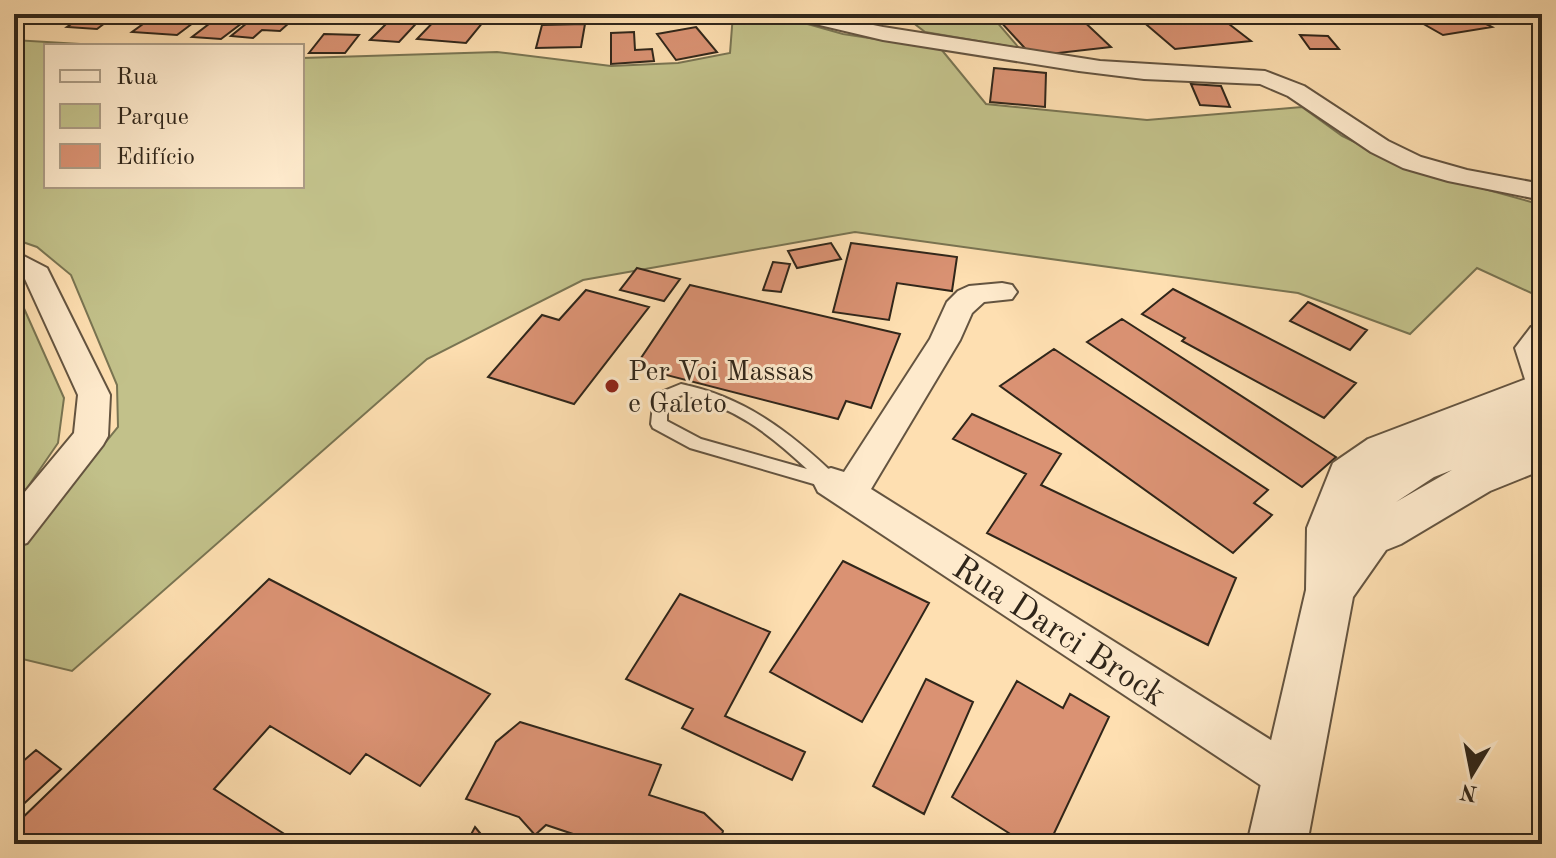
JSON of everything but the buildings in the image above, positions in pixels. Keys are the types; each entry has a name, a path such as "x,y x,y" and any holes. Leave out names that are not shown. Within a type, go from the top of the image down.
{"street":[{"path":"797,14 889,34 1102,67 1147,72 1241,74 1268,79 1291,88 1362,138 1399,157 1449,172 1542,192"},
{"path":"14,260 37,274 94,395 91,436 14,532"},
{"path":"840,488 945,340 958,309 968,298 979,293 1002,292"},
{"path":"1277,844 1330,590 1330,528 1349,475 1383,451 1542,387 1531,348 1542,334"},
{"path":"1370,536 1360,518 1364,500 1419,465 1526,427 1542,417"},
{"path":"1330,590 1370,536 1385,531 1474,479 1542,452"},
{"name":"Rua Darci Brock","path":"840,488 1290,778"}],"lane":[{"path":"681,389 703,392 755,418 790,442 840,488 696,444 659,424 659,399 681,389"}],"green space":[{"path":"733,14 772,14 843,34 941,49 986,104 1147,120 1302,107 1342,136 1405,167 1542,205 1542,298 1477,268 1410,334 1298,293 855,232 583,280 427,359 72,671 14,657 14,555 118,427 117,385 71,275 37,247 14,239 14,40 81,44 44,44 44,188 304,188 304,58 497,52 611,66 678,63 730,53"},
{"path":"902,14 990,14 1019,48 925,32"},
{"path":"14,286 64,398 58,443 14,507"}],"place":[{"name":"Per Voi Massas e Galeto","path":"612,386"}]}
